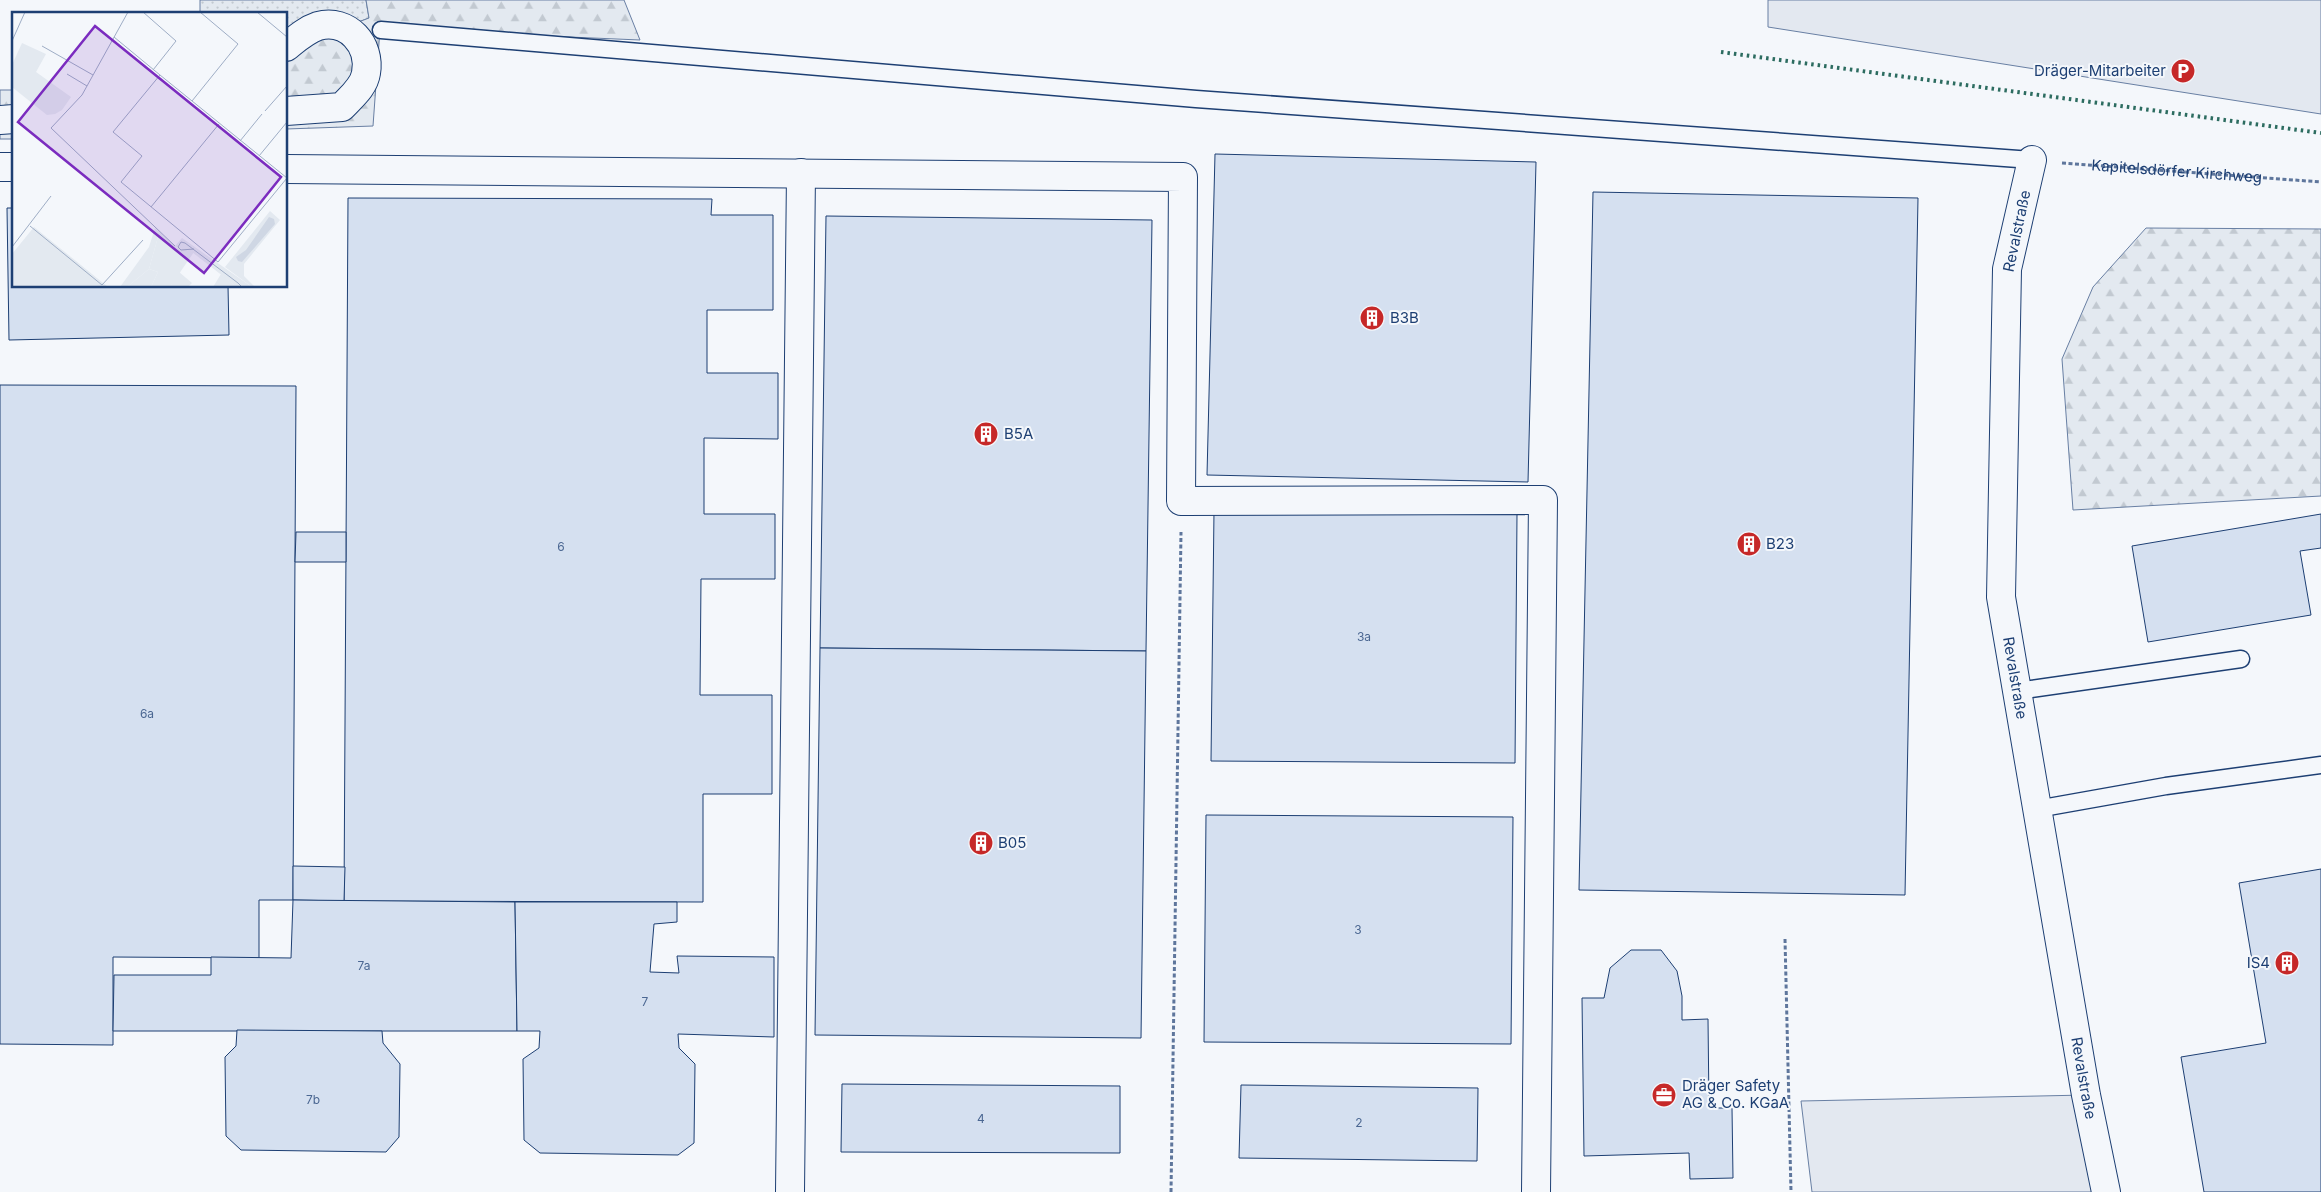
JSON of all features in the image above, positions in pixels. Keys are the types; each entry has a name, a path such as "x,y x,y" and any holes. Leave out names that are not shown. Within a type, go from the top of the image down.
{"street":[{"path":"288,45 305,32 319,26 337,25 358,37 366,53 366,74 360,89 342,107 288,111"},
{"name":"Revalstraße","path":"2032,160 2007,270 2001,597 2086,1095 2106,1192"},
{"path":"288,169 1183,177 1181,501 1543,500 1536,1192"},
{"path":"790,1192 801,173"}],"lane":[{"path":"381,30 1196,99 2032,160"},
{"path":"2017,691 2241,659"},
{"path":"2037,809 2166,786 2321,765"}],"path":[{"name":"Kapitelsdörfer Kirchweg","path":"2032,160 2321,182"},
{"path":"1171,1192 1181,501"},
{"path":"1785,939 1791,1192"}],"green space":[{"path":"200,0 366,0 369,18 353,24 288,35 288,12 200,12"},
{"path":"366,0 624,0 640,40 380,29 373,126 288,129 288,35 353,24 369,18"},
{"path":"0,90 12,90 12,139 0,139"},
{"path":"2146,228 2321,229 2321,496 2073,510 2062,359 2093,287"}],"shaded area":[{"name":"Dräger-Mitarbeiter","path":"1768,0 2321,0 2321,114 1768,27"},
{"path":"2086,1095 2106,1192 1812,1192 1801,1101"}],"building":[{"name":"B3B","path":"1215,154 1536,162 1528,482 1207,475"},
{"name":"B23","path":"1593,192 1918,198 1905,895 1579,890"},
{"path":"348,198 712,199 711,215 773,215 773,310 707,310 707,373 778,373 778,439 704,438 704,514 775,514 775,579 701,579 700,695 772,695 772,794 703,794 703,902 344,901"},
{"path":"7,208 12,208 12,288 228,288 229,335 9,340"},
{"name":"B5A","path":"826,216 1152,220 1146,651 820,648"},
{"path":"0,385 296,386 293,900 259,900 259,958 113,957 113,1045 0,1044"},
{"path":"1214,511 1517,514 1515,763 1211,761"},
{"path":"2321,514 2321,548 2300,551 2311,615 2148,642 2132,546"},
{"path":"296,532 346,532 346,562 295,562"},
{"name":"B05","path":"820,648 1146,651 1141,1038 815,1035"},
{"path":"1206,815 1513,817 1511,1044 1204,1042"},
{"path":"293,866 345,867 344,901 293,900"},
{"name":"IS4","path":"2321,869 2321,1192 2204,1192 2181,1057 2266,1043 2239,883"},
{"path":"293,900 515,902 517,1031 113,1031 114,975 211,975 211,957 291,958"},
{"path":"515,902 677,902 677,922 654,924 650,972 679,973 677,956 774,957 774,1037 678,1034 679,1048 695,1064 694,1143 678,1155 540,1153 524,1140 523,1059 539,1048 540,1031 517,1031"},
{"path":"1631,950 1661,950 1677,971 1682,996 1682,1020 1708,1019 1709,1108 1732,1108 1733,1178 1690,1179 1689,1153 1584,1156 1582,998 1604,998 1610,968"},
{"path":"237,1030 382,1031 383,1043 400,1064 399,1137 386,1152 241,1150 226,1136 225,1057 236,1046"},
{"path":"842,1084 1120,1086 1120,1153 841,1152"},
{"path":"1241,1085 1478,1088 1477,1161 1239,1158"}],"hedge":[{"path":"1721,52 2321,133"}],"place":[{"name":"Dräger-Mitarbeiter","path":"2183,71"},
{"name":"B3B","path":"1372,318"},
{"name":"B5A","path":"986,434"},
{"name":"B23","path":"1749,544"},
{"name":"B05","path":"981,843"},
{"name":"IS4","path":"2287,963"},
{"name":"Dräger Safety AG & Co. KGaA","path":"1664,1095"}]}
